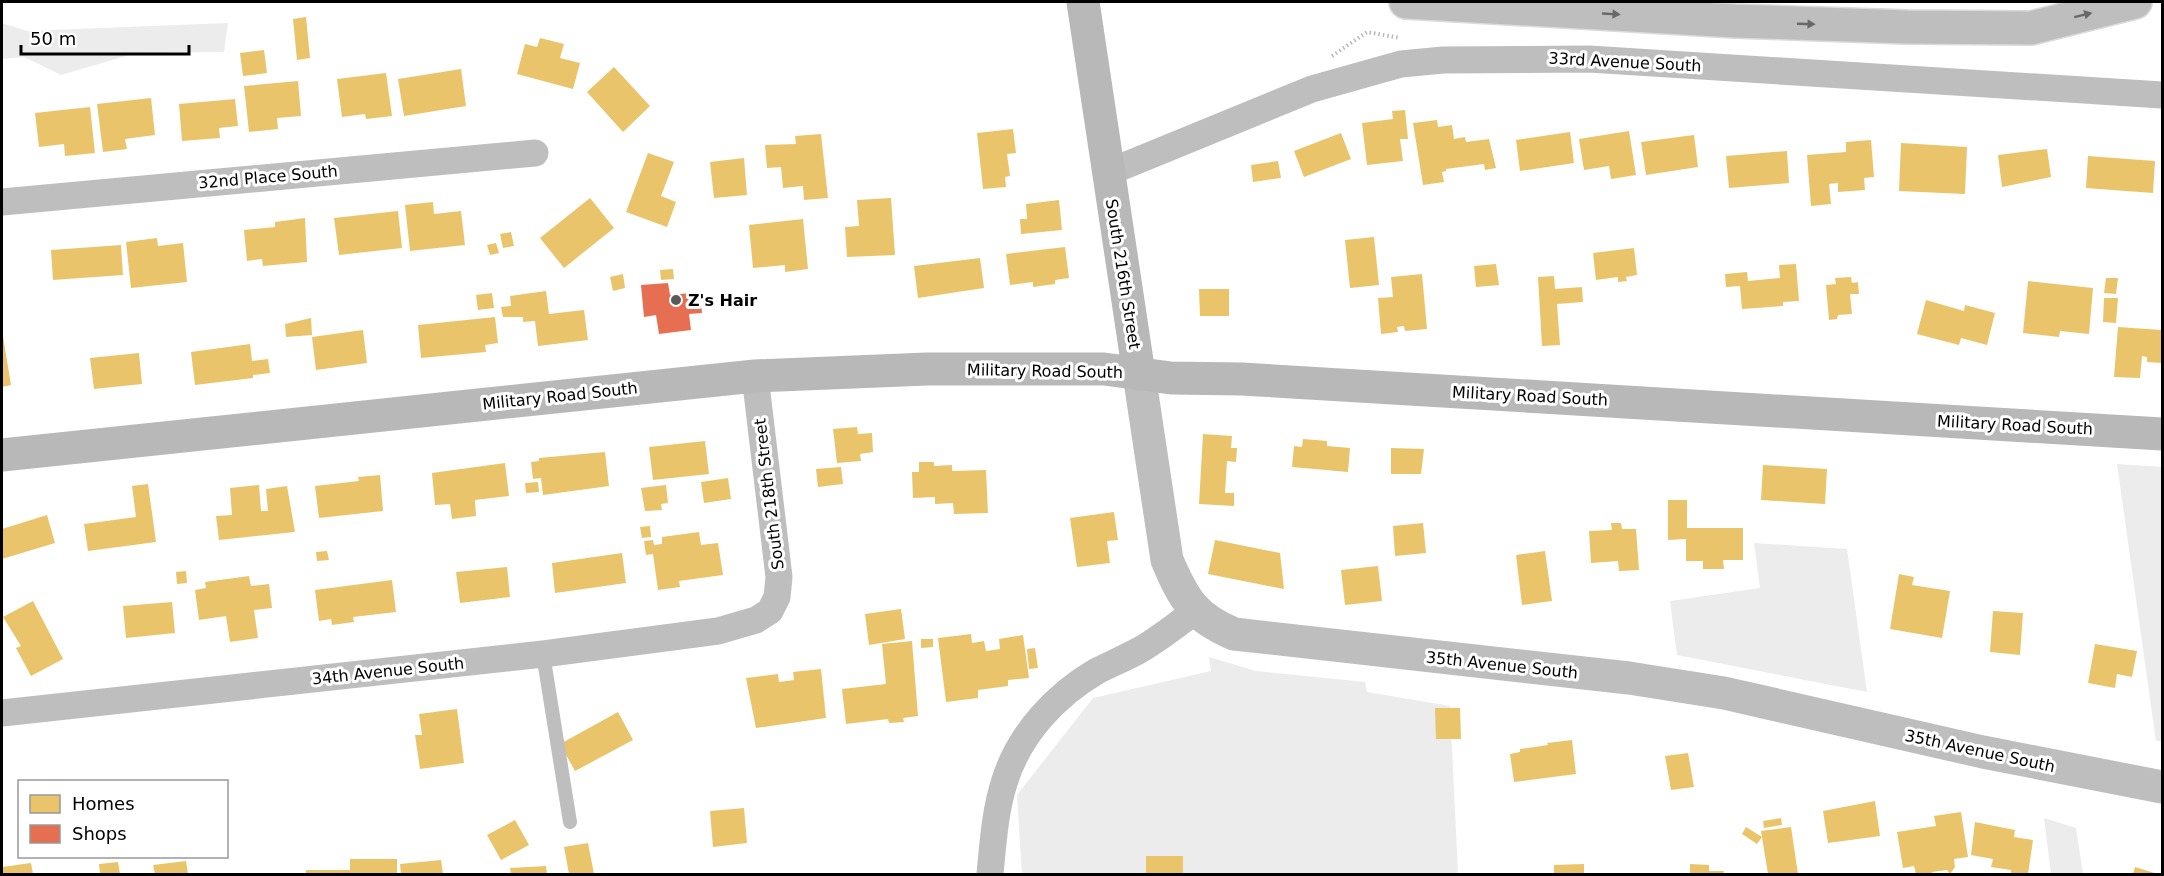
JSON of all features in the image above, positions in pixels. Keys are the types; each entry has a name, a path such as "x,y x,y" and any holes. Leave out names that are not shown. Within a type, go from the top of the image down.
{"main road":[{"name":"South 216th Street","path":"1083,2 1167,560 1176,582 1194,612"},
{"path":"1406,2 1735,21 1907,27 2031,28 2135,2"},
{"name":"Military Road South","path":"2,455 755,376 927,369 1104,369 1139,374 2163,434"},
{"name":"35th Avenue South","path":"1194,612 1212,624 1234,634 1629,678 1724,693 1983,752 2163,787"}],"street":[{"name":"33rd Avenue South","path":"1107,173 1312,89 1401,64 1443,60 1589,59 2163,95"},
{"name":"32nd Place South","path":"2,202 535,153"},
{"name":"South 218th Street","path":"755,376 779,577 777,597 770,611"},
{"name":"34th Avenue South","path":"2,713 543,654 718,631 756,620 770,611"},
{"path":"990,874 1004,781 1027,735 1068,691 1097,671 1139,650 1194,612"}],"lane":[{"path":"543,654 570,822"}],"shaded area":[{"path":"2,23 27,31 228,23 224,52 136,53 61,75 24,57 2,59"},
{"path":"2117,464 2162,467 2162,741 2156,741"},
{"path":"1754,543 1847,549 1867,692 1677,655 1670,601 1760,588"},
{"path":"1209,657 1256,671 1365,682 1367,692 1450,706 1458,874 1022,874 1017,795 1093,698 1211,671"},
{"path":"2044,818 2076,828 2083,874 2051,874"}],"building: Homes":[{"path":"306,17 310,58 297,60 293,19"},
{"path":"540,38 564,44 560,58 580,63 573,89 517,74 525,44 537,47"},
{"path":"264,50 267,73 243,76 240,53"},
{"path":"614,67 650,106 623,132 587,92"},
{"path":"461,69 466,106 404,116 398,79"},
{"path":"386,73 392,116 366,119 365,114 342,117 337,79"},
{"path":"298,81 301,116 277,118 278,129 249,132 244,86"},
{"path":"151,98 155,135 125,139 127,149 103,152 97,104"},
{"path":"235,99 238,126 219,128 220,138 182,141 179,104"},
{"path":"90,107 95,153 65,156 64,144 39,147 35,113"},
{"path":"1405,110 1408,139 1400,139 1403,161 1367,165 1362,123 1393,119 1392,111"},
{"path":"1437,120 1438,127 1452,125 1454,139 1465,137 1466,142 1489,139 1496,168 1485,170 1484,164 1446,169 1442,172 1444,182 1423,185 1413,123"},
{"path":"1013,129 1016,153 1007,154 1010,176 1005,177 1006,187 983,189 977,133"},
{"path":"1629,131 1636,175 1611,179 1609,166 1584,170 1579,139"},
{"path":"1570,132 1574,163 1520,171 1516,140"},
{"path":"1341,133 1351,159 1304,177 1294,151"},
{"path":"821,134 828,198 804,200 803,186 783,188 781,167 767,168 765,145 796,144 795,136"},
{"path":"1694,135 1698,167 1646,175 1641,142"},
{"path":"1871,140 1874,177 1864,178 1865,190 1838,192 1838,183 1829,184 1831,204 1811,206 1807,155 1846,152 1846,142"},
{"path":"1901,143 1967,147 1965,194 1899,191"},
{"path":"2047,149 2051,177 2002,187 1998,155"},
{"path":"1787,151 1789,183 1729,188 1726,156"},
{"path":"648,153 674,162 661,196 676,202 667,227 626,212"},
{"path":"2088,156 2155,161 2153,193 2086,188"},
{"path":"744,158 747,195 714,198 710,162"},
{"path":"1278,161 1281,178 1253,182 1251,165"},
{"path":"590,198 614,228 564,268 540,238"},
{"path":"891,198 895,255 847,257 845,227 859,226 857,200"},
{"path":"1059,200 1062,230 1021,234 1020,219 1027,219 1026,204"},
{"path":"433,202 434,214 461,211 465,245 410,251 405,205"},
{"path":"398,211 402,248 339,255 334,218"},
{"path":"305,218 307,262 263,266 262,259 247,261 244,230 275,227 275,222"},
{"path":"803,219 808,269 785,272 785,265 753,268 749,225"},
{"path":"511,232 514,246 503,248 500,234"},
{"path":"1374,237 1379,285 1350,288 1345,240"},
{"path":"157,238 158,246 183,243 187,282 131,288 126,242"},
{"path":"496,243 499,253 490,255 487,245"},
{"path":"121,245 123,275 53,280 51,250"},
{"path":"1065,247 1069,278 1055,280 1055,284 1033,287 1033,282 1010,285 1006,254"},
{"path":"1634,248 1637,275 1626,277 1627,281 1618,282 1618,277 1596,280 1593,253"},
{"path":"980,258 984,288 918,298 914,266"},
{"path":"1496,264 1499,285 1476,287 1474,266"},
{"path":"1796,264 1799,301 1783,302 1783,306 1742,309 1740,286 1726,287 1725,274 1747,272 1748,281 1780,278 1779,265"},
{"path":"673,269 674,279 661,280 660,270"},
{"path":"623,274 625,288 613,291 610,277"},
{"path":"1422,274 1427,329 1405,331 1404,326 1397,327 1398,332 1381,334 1378,298 1393,297 1391,277"},
{"path":"1554,276 1555,289 1582,287 1583,302 1557,304 1560,345 1542,346 1538,277"},
{"path":"1851,277 1852,283 1858,282 1859,294 1850,294 1852,314 1838,315 1837,319 1829,320 1826,285 1836,284 1835,278"},
{"path":"2106,278 2118,278 2116,294 2104,293"},
{"path":"2028,281 2093,288 2089,334 2060,331 2059,337 2023,333"},
{"path":"1199,289 1229,289 1229,316 1200,316"},
{"path":"546,291 549,314 584,310 588,340 538,346 535,321 523,322 523,317 503,317 501,307 511,306 510,296"},
{"path":"492,293 494,308 478,310 476,295"},
{"path":"2104,298 2118,298 2116,323 2103,322"},
{"path":"1926,300 1964,311 1965,305 1995,313 1987,345 1961,338 1959,345 1917,334"},
{"path":"495,317 498,343 485,345 486,352 421,358 418,325"},
{"path":"311,318 312,335 286,337 285,324"},
{"path":"2118,327 2162,330 2162,363 2147,362 2147,357 2142,356 2140,378 2114,377"},
{"path":"2,330 11,385 2,387"},
{"path":"363,330 367,363 316,370 312,337"},
{"path":"250,344 252,361 268,359 270,373 253,375 253,378 195,385 191,352"},
{"path":"139,353 142,384 94,389 90,358"},
{"path":"857,427 858,434 872,433 873,452 860,454 861,461 837,463 833,429"},
{"path":"1203,434 1232,436 1231,448 1237,448 1236,462 1227,461 1225,493 1234,493 1234,506 1199,504"},
{"path":"1303,439 1327,441 1327,446 1350,448 1348,472 1292,467 1294,446 1302,447"},
{"path":"705,441 709,474 653,480 649,447"},
{"path":"1391,448 1424,449 1421,474 1391,474"},
{"path":"605,452 609,486 543,495 541,478 533,479 531,462 539,461 539,458"},
{"path":"919,462 934,462 934,466 952,465 952,471 986,470 988,513 954,514 953,503 935,504 935,497 913,498 912,472 919,472"},
{"path":"505,463 509,496 475,500 476,516 452,519 450,504 435,505 432,473"},
{"path":"1763,465 1827,469 1825,504 1761,500"},
{"path":"841,467 843,484 818,487 816,469"},
{"path":"380,475 383,511 319,518 315,486 359,481 358,477"},
{"path":"728,478 731,499 704,503 701,482"},
{"path":"538,482 539,492 526,493 525,483"},
{"path":"148,484 156,542 88,551 84,524 136,517 132,486"},
{"path":"259,485 261,511 268,511 266,489 287,486 295,532 219,540 216,516 232,515 230,488"},
{"path":"666,485 668,503 661,504 662,510 645,511 641,488"},
{"path":"1668,500 1687,500 1687,528 1743,528 1743,560 1723,560 1724,569 1703,569 1703,561 1686,561 1686,539 1668,540"},
{"path":"1114,512 1118,540 1107,541 1110,563 1077,567 1070,518"},
{"path":"47,515 55,543 2,559 2,529"},
{"path":"1423,523 1426,553 1395,556 1393,526"},
{"path":"1611,523 1621,523 1622,529 1636,529 1639,570 1619,571 1618,561 1591,563 1589,531 1612,530"},
{"path":"650,526 651,537 642,538 640,527"},
{"path":"699,532 701,545 718,543 723,575 679,581 680,587 658,590 653,554 646,555 644,541 653,540 654,545 662,544 662,537"},
{"path":"1215,540 1280,553 1284,589 1208,574"},
{"path":"327,551 329,560 317,561 316,552"},
{"path":"1545,551 1552,601 1522,605 1516,555"},
{"path":"622,553 626,583 555,593 552,563"},
{"path":"1378,566 1382,601 1345,605 1341,570"},
{"path":"507,567 510,597 460,603 456,572"},
{"path":"186,571 187,583 177,584 176,572"},
{"path":"1899,574 1914,577 1912,585 1950,591 1942,638 1890,629"},
{"path":"249,576 251,586 269,584 272,608 254,610 258,638 230,642 226,616 199,620 195,590 206,588 205,582"},
{"path":"392,580 396,612 353,617 354,622 332,625 331,619 319,621 315,590"},
{"path":"33,601 63,659 31,676 16,648 21,646 3,617"},
{"path":"172,602 175,633 126,638 123,606"},
{"path":"901,609 905,639 869,645 865,614"},
{"path":"1993,611 2023,613 2020,655 1990,652"},
{"path":"971,634 972,643 984,641 986,651 1000,649 999,639 1023,635 1029,678 1008,680 1008,686 978,690 978,698 946,702 938,638"},
{"path":"921,639 933,639 933,647 921,648"},
{"path":"912,641 918,716 903,718 904,722 889,723 888,719 846,724 842,689 886,684 882,644"},
{"path":"2095,644 2137,651 2132,677 2117,674 2115,688 2088,683"},
{"path":"1035,648 1038,668 1029,669 1027,649"},
{"path":"821,669 826,718 756,728 746,678 778,674 779,682 794,680 793,672"},
{"path":"1435,708 1460,708 1461,739 1436,739"},
{"path":"457,709 464,763 420,769 415,735 422,735 419,714"},
{"path":"618,712 633,740 575,771 560,744"},
{"path":"1572,740 1576,774 1514,782 1510,754 1520,752 1520,749"},
{"path":"1688,753 1694,787 1671,790 1665,756"},
{"path":"1875,801 1880,836 1828,843 1823,811"},
{"path":"744,808 747,843 713,847 710,811"},
{"path":"1961,812 1968,857 1954,859 1955,867 1950,874 1947,870 1932,872 1933,874 1916,874 1914,866 1903,868 1897,832 1936,826 1934,816"},
{"path":"1781,818 1782,825 1764,828 1763,821"},
{"path":"515,820 529,845 501,860 487,835"},
{"path":"1975,822 2015,830 2014,837 2033,840 2028,874 2011,874 2011,870 1991,867 1993,859 1971,855"},
{"path":"1746,827 1762,837 1757,844 1742,834"},
{"path":"1791,827 1798,874 1768,874 1761,831"},
{"path":"588,843 594,874 569,874 564,847"},
{"path":"1146,856 1183,856 1183,874 1146,874"},
{"path":"350,859 397,859 397,874 306,874 306,870 350,870"},
{"path":"441,860 443,874 401,874 400,864"},
{"path":"186,861 188,874 155,874 153,865"},
{"path":"118,862 120,874 100,874 99,864"},
{"path":"31,863 33,874 2,874 2,867"},
{"path":"1584,864 1584,874 1554,874 1554,865"},
{"path":"1690,864 1709,865 1709,871 1724,871 1723,874 1690,874"},
{"path":"546,866 547,874 511,874 510,868"},
{"path":"2135,867 2158,874 2133,874"}],"building: Shops":[{"path":"668,283 670,295 700,292 702,313 689,314 691,330 659,334 656,315 644,317 641,285"}],"place":[{"name":"Z's Hair","path":"676,300"}]}
